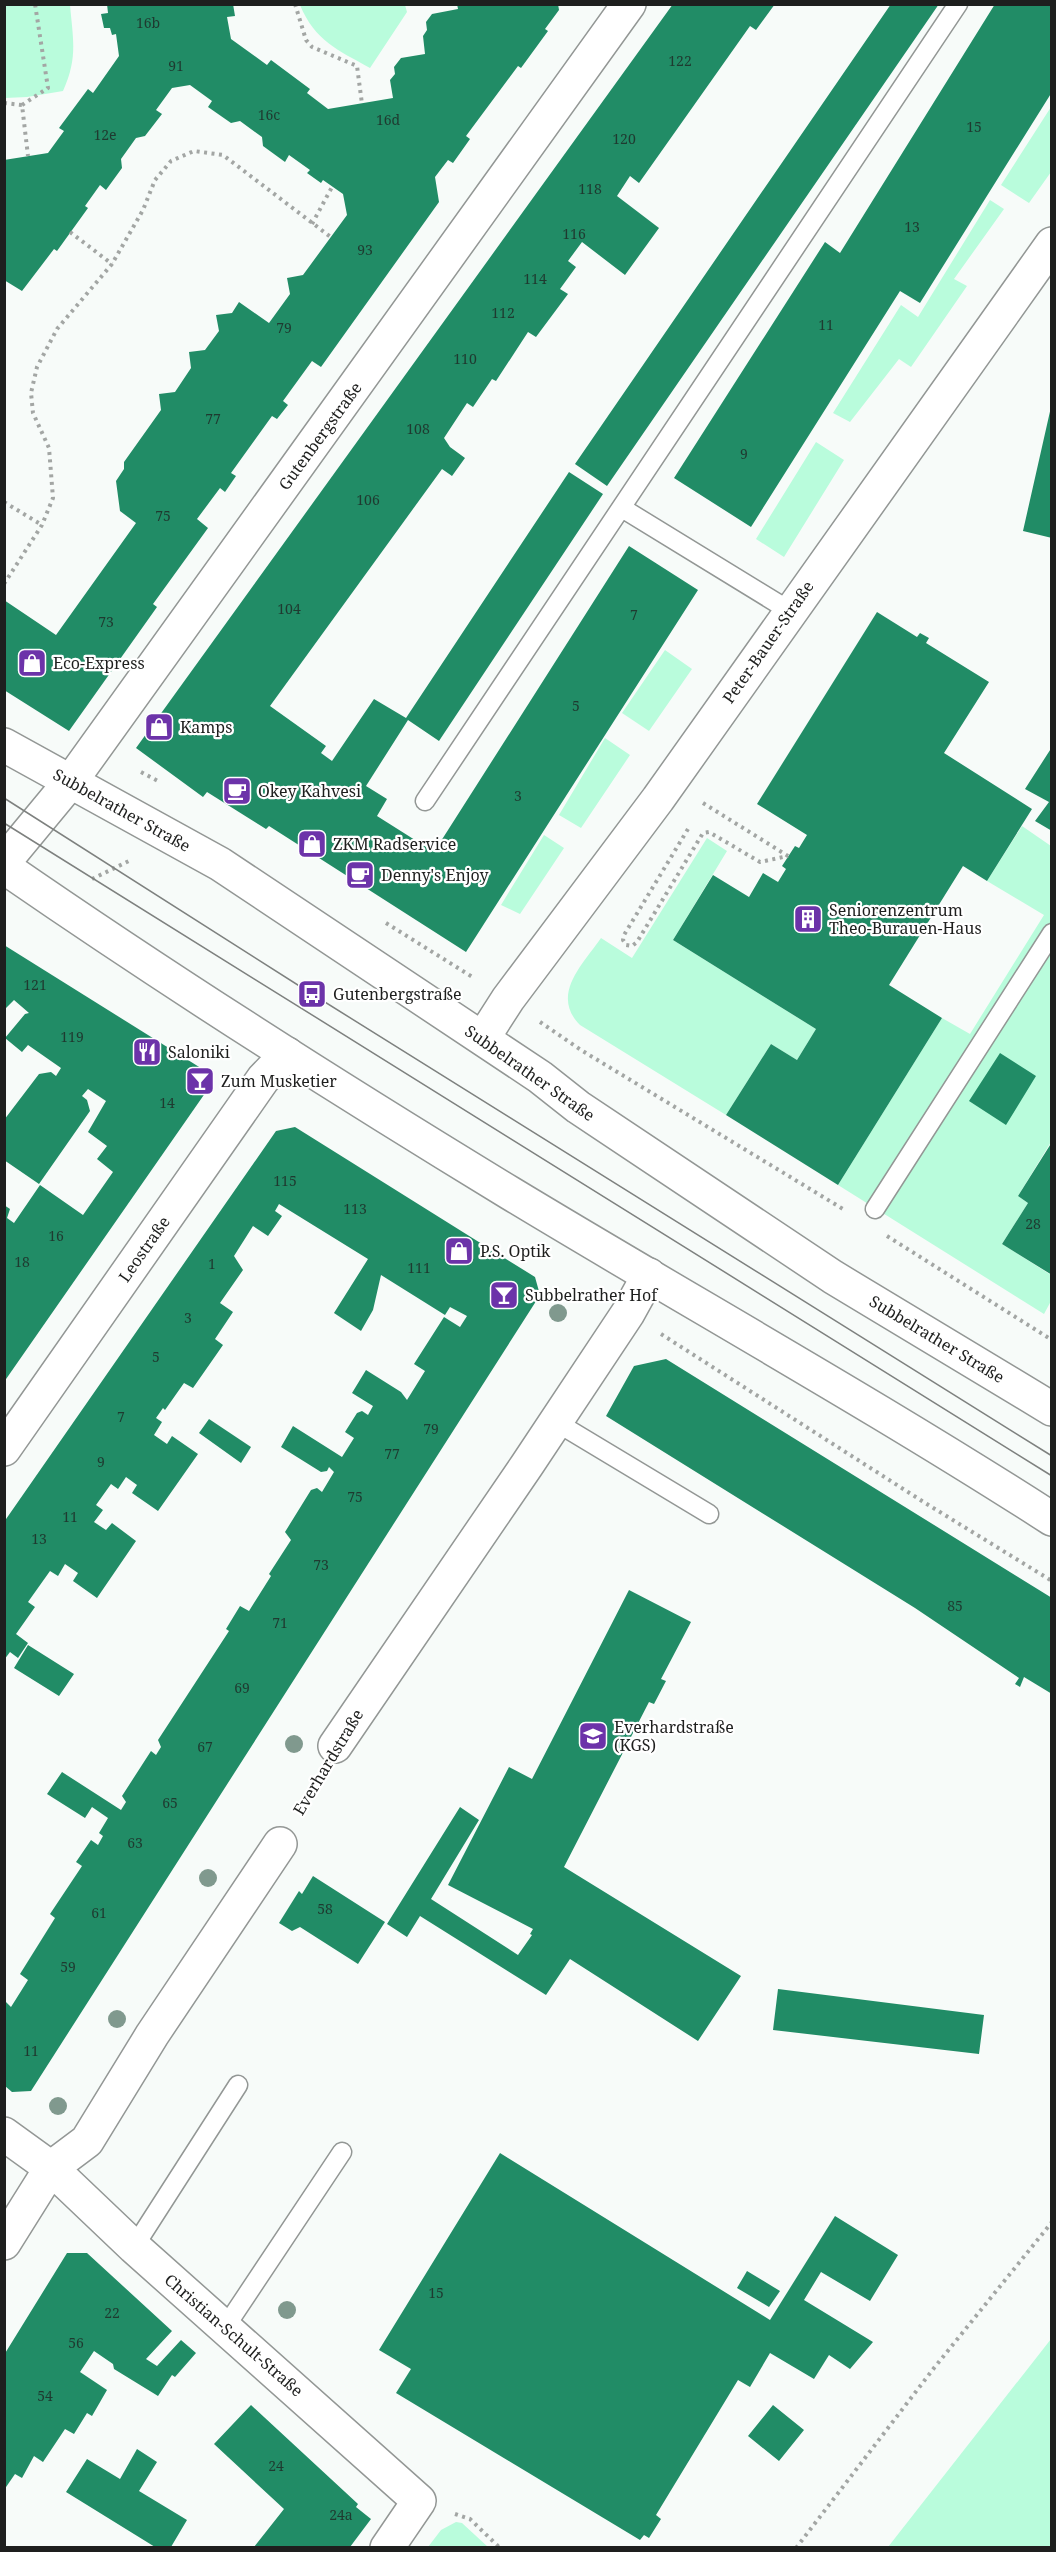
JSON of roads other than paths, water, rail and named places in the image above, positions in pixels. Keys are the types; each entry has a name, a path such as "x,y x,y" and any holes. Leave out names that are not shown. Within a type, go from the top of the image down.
{"street":[{"name":"Gutenbergstraße","path":"4,865 71,781 629,4"},
{"name":"Peter-Bauer-Straße","path":"483,1038 508,999 658,799 1052,244"},
{"name":"Subbelrather Straße","path":"4,745 126,810 220,864 483,1038 540,1077 578,1107 833,1277 1052,1409"},
{"path":"4,865 88,925 287,1054 510,1193 1052,1519"},
{"name":"Leostraße","path":"4,1449 263,1079 287,1054"},
{"name":"Everhardstraße","path":"334,1746 556,1422 628,1313 649,1275"},
{"path":"4,2243 51,2168 87,2141 152,2035 280,1844"},
{"name":"Christian-Schult-Straße","path":"4,2134 51,2168 134,2247 226,2326 419,2501 387,2547"}],"lane":[{"path":"426,801 958,4"},
{"path":"622,508 790,611"},
{"path":"875,1209 1052,933"},
{"path":"556,1422 710,1514"},
{"path":"134,2247 238,2085"},
{"path":"226,2326 342,2152"}],"tram line":[{"path":"4,798 312,994 1052,1456"},
{"path":"4,823 1052,1476"}],"place":[{"name":"Eco-Express","path":"32,663"},
{"name":"Kamps","path":"159,727"},
{"name":"Okey Kahvesi","path":"237,791"},
{"name":"ZKM Radservice","path":"312,844"},
{"name":"Denny's Enjoy","path":"360,875"},
{"name":"Seniorenzentrum Theo-Burauen-Haus","path":"808,919"},
{"name":"Gutenbergstraße","path":"312,994"},
{"name":"Saloniki","path":"147,1052"},
{"name":"Zum Musketier","path":"200,1081"},
{"name":"P.S. Optik","path":"459,1251"},
{"name":"Subbelrather Hof","path":"504,1295"},
{"name":"Everhardstraße (KGS)","path":"593,1736"}]}
